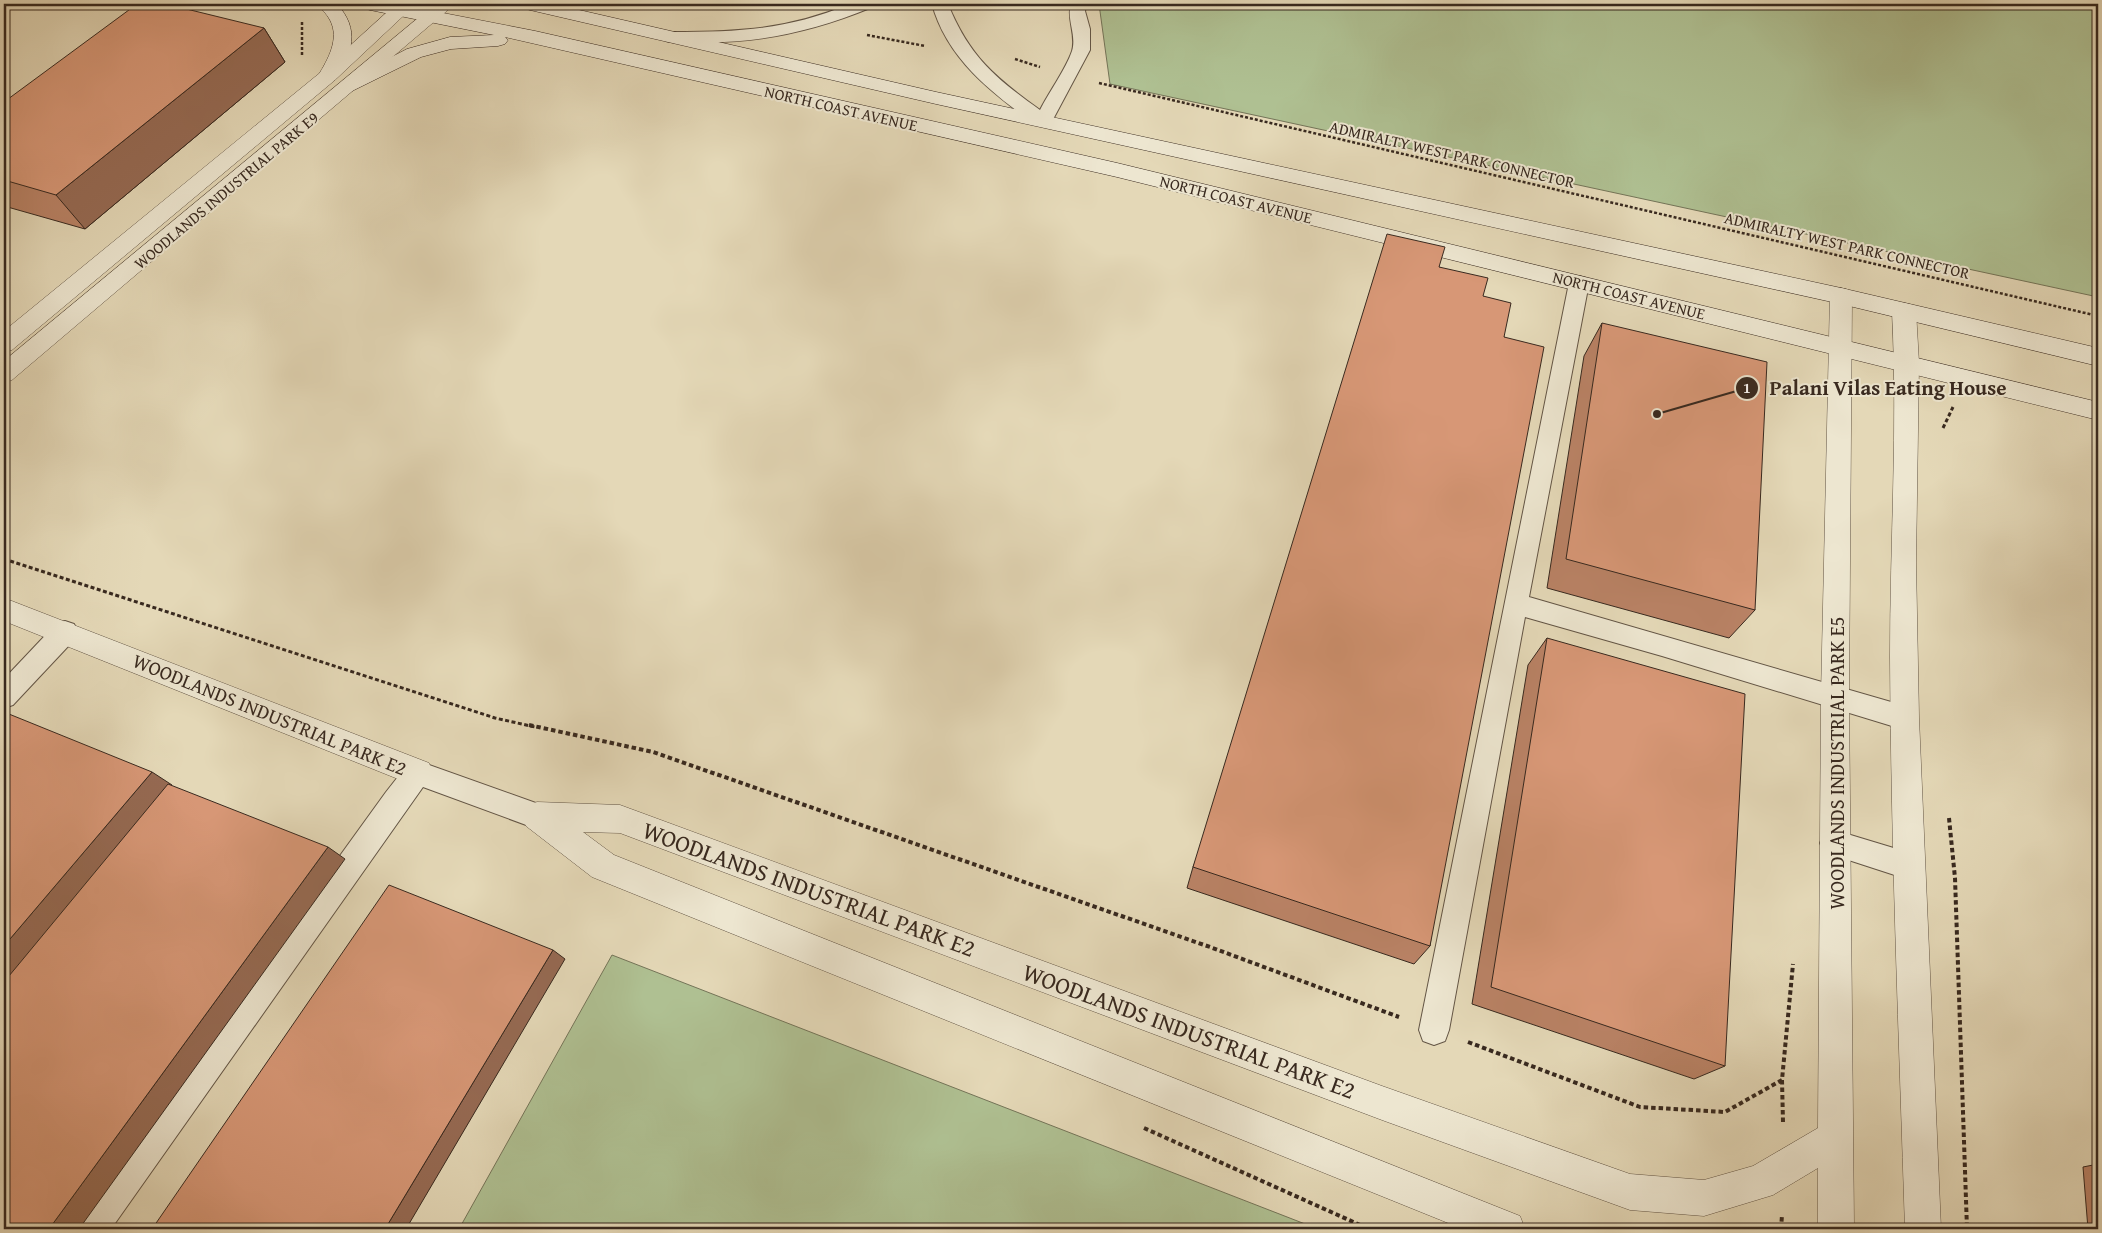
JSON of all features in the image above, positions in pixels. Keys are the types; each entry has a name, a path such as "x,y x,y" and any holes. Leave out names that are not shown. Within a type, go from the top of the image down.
{"street":[{"path":"327,4 338,15 344,38 339,58 328,76"},
{"name":"NORTH COAST AVENUE","path":"370,4 403,7 430,17 534,37 1117,170 2098,411"},
{"name":"WOODLANDS INDUSTRIAL PARK E9","path":"4,374 446,4"},
{"name":"NORTH COAST AVENUE","path":"530,4 562,8 672,37 1043,121 1841,296 2098,357"},
{"name":"WOODLANDS INDUSTRIAL PARK E9","path":"4,344 328,76 403,7"},
{"path":"350,86 414,54 450,43 534,37"},
{"name":"WOODLANDS INDUSTRIAL PARK E5","path":"1836,1229 1834,696 1841,296"},
{"path":"1904,311 1907,363 1903,563 1905,718 1923,1229"},
{"name":"WOODLANDS INDUSTRIAL PARK E2","path":"4,608 418,773"},
{"name":"WOODLANDS INDUSTRIAL PARK E2","path":"537,816 620,819 1382,1103 1630,1192 1704,1198 1760,1182 1836,1137"},
{"name":"WOODLANDS INDUSTRIAL PARK E2","path":"537,816 603,866 1507,1229"}],"lane":[{"path":"672,37 747,36 791,29 832,17 864,4"},
{"path":"940,4 947,26 956,42 974,65 1008,96 1043,121 1081,50 1082,29 1077,11 1079,4"},
{"path":"1434,1030 1578,283"},
{"path":"1515,604 1905,718"},
{"path":"4,697 65,632"},
{"path":"92,1229 396,801 418,773"},
{"name":"WOODLANDS INDUSTRIAL PARK E2","path":"418,773 537,816"},
{"path":"1834,843 1910,866"}],"path":[{"path":"832,17 838,29 933,48 956,42"},
{"name":"ADMIRALTY WEST PARK CONNECTOR","path":"1011,58 1066,75 2098,316"},
{"path":"1942,434 1956,401"},
{"path":"4,559 495,718 653,752"},
{"path":"1948,809 1955,878 1967,1229"}],"green space":[{"path":"1099,4 2098,4 2098,297 1110,84"},
{"path":"612,955 1318,1229 459,1229"}],"building":[{"path":"137,4 166,4 264,28 56,195 4,180 4,102"},
{"path":"1387,234 1445,247 1439,267 1488,278 1483,296 1511,303 1504,337 1544,347 1430,946 1193,867"},
{"path":"1602,323 1767,362 1755,610 1566,559"},
{"path":"1547,638 1745,694 1725,1066 1491,987"},
{"path":"4,712 152,772 4,946"},
{"path":"168,784 328,847 49,1229 4,1229 4,982"},
{"path":"389,885 553,950 385,1229 152,1229"}],"place":[{"name":"Palani Vilas Eating House","path":"1657,414"}]}
